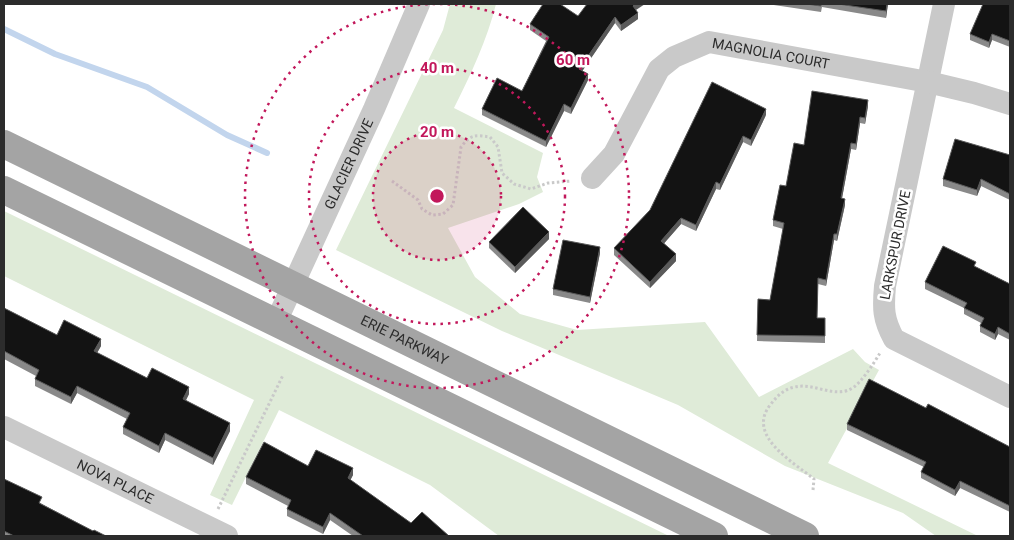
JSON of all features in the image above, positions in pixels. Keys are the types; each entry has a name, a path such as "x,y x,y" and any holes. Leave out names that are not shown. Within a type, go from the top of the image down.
{"main road":[{"name":"ERIE PARKWAY","path":"4,144 805,536"},
{"path":"4,190 714,536"}],"street":[{"name":"GLACIER DRIVE","path":"276,322 374,109 419,4"},
{"name":"LARKSPUR DRIVE","path":"944,4 885,286 883,307 886,325 894,339 1010,397"},
{"name":"MAGNOLIA COURT","path":"592,178 614,154 659,69 674,57 709,42 928,82 1010,104"},
{"name":"NOVA PLACE","path":"4,426 227,536"}],"path":[{"path":"392,181 418,200 422,209 432,215 443,214 453,205 461,147 467,139 476,135 490,137 498,147 502,173 514,184 530,189 555,182"},
{"path":"813,490 814,479 771,443 763,422 765,411 779,394 795,386 814,387 835,392 854,386 880,353"},
{"path":"220,505 283,375"}],"green space":[{"path":"450,4 496,4 478,57 454,108 543,153 537,177 543,192 519,204 448,228 475,277 520,314 577,330 705,322 759,397 853,349 865,362 879,370 828,463 978,536 936,536 903,513 785,466 678,405 502,331 336,250 443,30"},
{"path":"4,211 669,536 499,536 430,485 279,410 232,505 210,495 254,400 4,276"}],"building":[{"path":"543,4 560,4 578,16 587,4 636,4 633,6 638,13 621,25 615,17 579,69 588,74 571,108 564,104 546,141 482,109 497,78 522,91 549,37 530,24"},
{"path":"838,4 887,4 886,11"},
{"path":"983,4 1010,4 1010,41 992,34 989,42 970,34"},
{"path":"712,82 766,109 751,140 743,136 720,184 716,182 696,225 681,218 661,241 676,254 650,282 614,248 650,210"},
{"path":"812,91 868,100 865,118 860,117 856,144 851,143 841,198 845,199 837,234 834,234 826,280 818,278 817,318 825,318 825,336 757,335 758,299 770,300 784,223 773,220 780,185 786,186 794,143 804,145"},
{"path":"955,139 1010,155 1010,194 981,179 977,190 943,179"},
{"path":"523,207 549,232 515,267 489,242"},
{"path":"563,240 600,247 590,297 553,289"},
{"path":"943,246 976,262 974,266 1010,284 1010,334 998,327 995,334 980,326 984,318 964,308 967,303 925,282"},
{"path":"4,308 57,335 64,320 101,339 94,351 147,378 152,368 189,387 183,399 230,423 213,458 165,433 159,446 123,427 130,413 77,386 71,397 35,379 39,370 4,351"},
{"path":"869,379 926,408 928,404 1010,447 1010,506 960,481 955,490 921,472 926,462 847,424"},
{"path":"264,442 308,466 316,450 353,468 348,478 411,523 422,512 449,536 363,536 330,513 323,527 287,509 291,500 246,477"},
{"path":"4,479 42,497 39,503 106,536 14,536 4,531"}],"waterway":[{"path":"4,29 55,54 147,87 227,135 267,153"}]}
